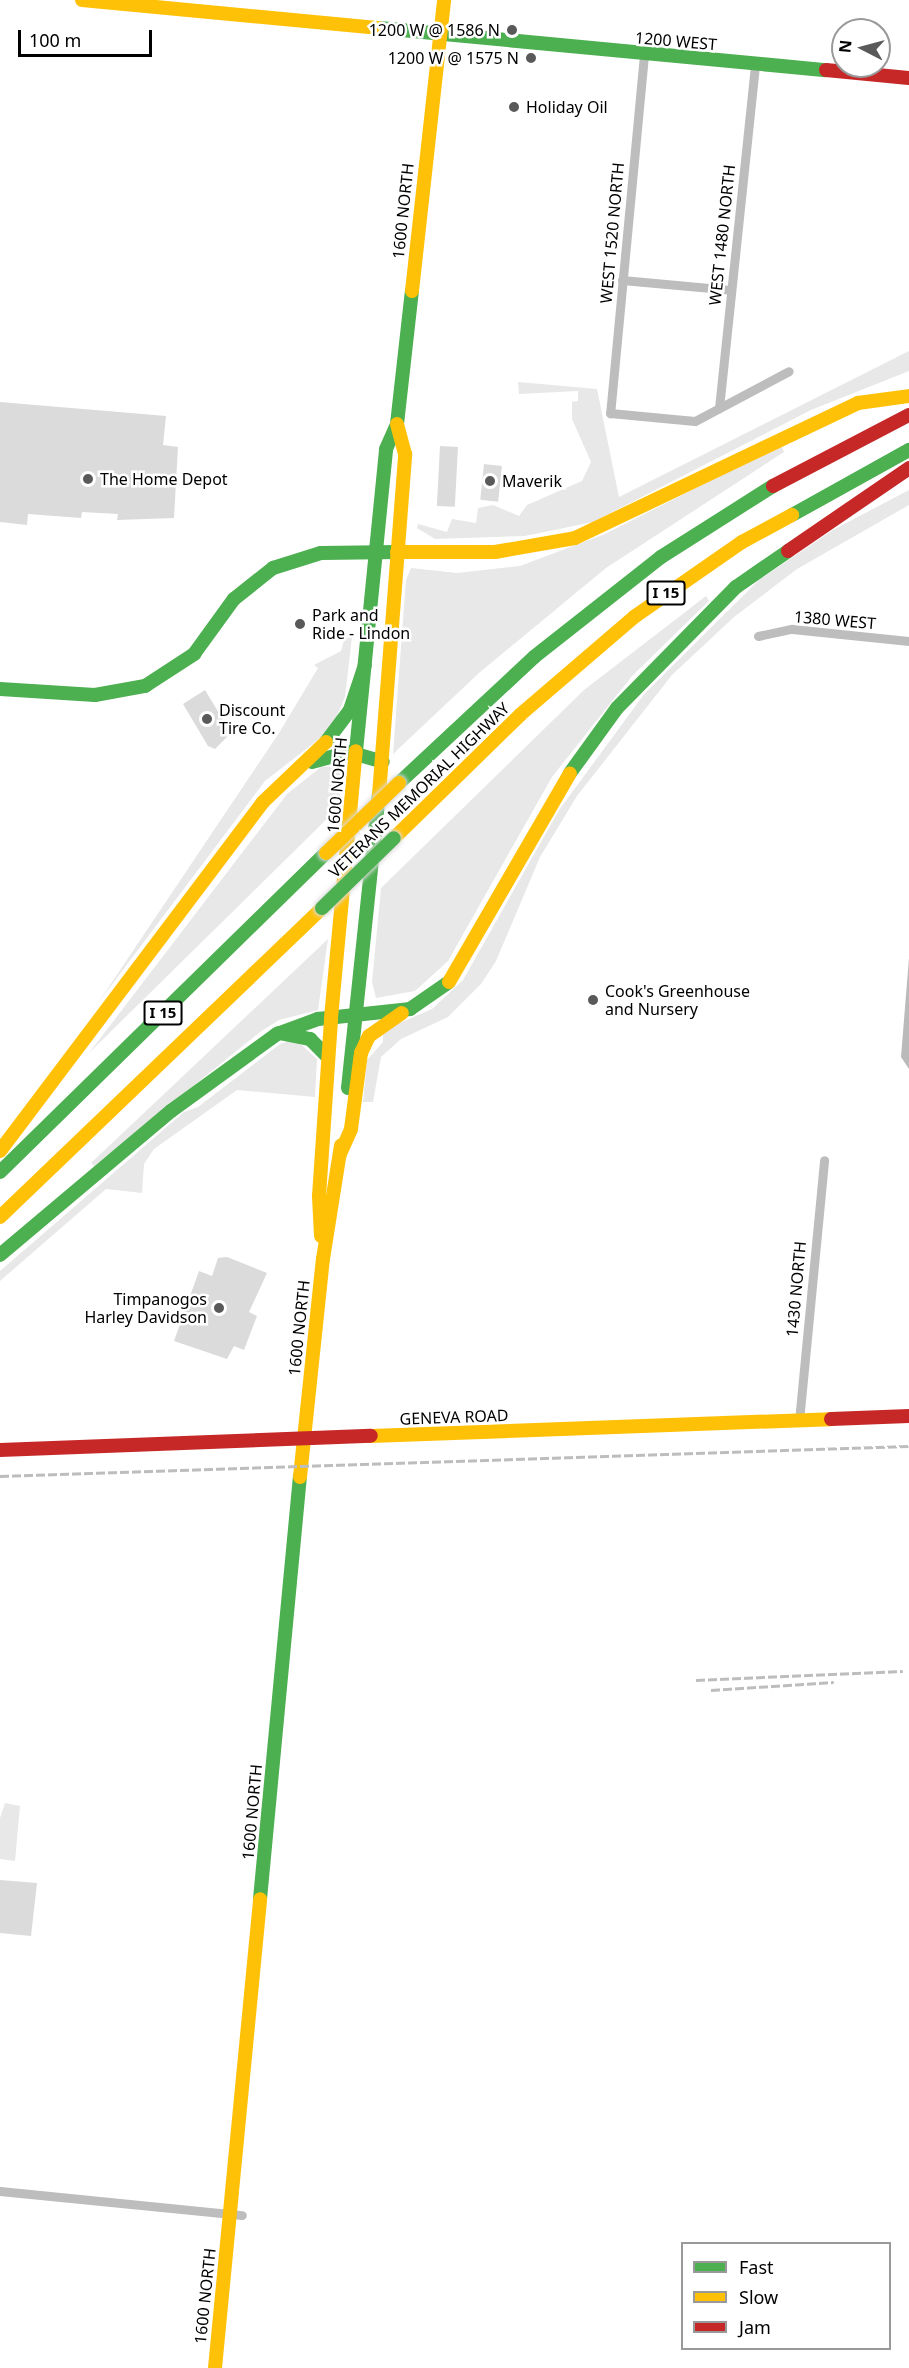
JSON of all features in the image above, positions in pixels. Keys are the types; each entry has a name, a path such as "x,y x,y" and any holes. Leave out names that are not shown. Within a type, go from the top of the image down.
{"main road":[{"name":"1200 WEST","path":"82,0 181,5 342,26 909,78"},
{"name":"1600 NORTH","path":"323,1259 319,1196 328,1057 374,552 386,449 398,424 444,0"},
{"path":"0,689 95,694 145,686 194,654 234,599 273,568 321,553 495,552 575,538 858,403 909,396"},
{"name":"VETERANS MEMORIAL HIGHWAY","path":"0,1172 326,853 534,657 653,563 782,480 909,415"},
{"name":"1600 NORTH","path":"214,2368 236,2214 304,1440 323,1259 340,1154 383,762 405,454 398,424"},
{"name":"VETERANS MEMORIAL HIGHWAY","path":"0,1217 521,714 634,617 768,526 909,450"},
{"path":"340,1154 351,1129 361,1053 369,1036 450,981 560,787 617,708 665,655 736,587 909,468"},
{"path":"0,1151 263,802 343,724 365,664"},
{"path":"294,770 337,752 357,754 383,762"},
{"path":"0,1255 171,1111 277,1034 305,1022 410,1009"},
{"path":"277,1034 310,1039 328,1057"},
{"name":"GENEVA ROAD","path":"0,1450 909,1416"}],"street":[{"name":"WEST 1520 NORTH","path":"644,55 610,413 695,421 719,408"},
{"name":"WEST 1480 NORTH","path":"719,408 755,65"},
{"path":"622,280 731,290"},
{"path":"719,408 789,371"},
{"name":"1380 WEST","path":"758,636 792,629 909,641"},
{"name":"1430 NORTH","path":"799,1420 824,1160"},
{"path":"0,2191 236,2214"}],"shaded area":[{"path":"909,351 909,371 811,410 593,522 525,536 435,539 417,528 418,524 447,532 452,519 476,523 478,508 493,505 519,516 527,505 582,481 591,462 572,419 572,402 578,401 578,391 519,394 518,382 597,389 619,497"},
{"path":"781,445 784,452 606,568 479,673 393,754 406,580 411,568 457,573 520,566 605,534"},
{"path":"909,490 909,505 797,569 734,617 672,675 577,796 540,857 496,961 481,984 448,1017 401,1039 381,1057 373,1102 363,1102 367,1060 383,1042 383,1030 432,1009 463,980 559,810 645,693 759,580 833,530"},
{"path":"706,596 709,601 632,676 552,777 448,961 415,991 376,998 372,982 381,888 584,690"},
{"path":"345,637 352,637 345,697 335,720 319,739 265,781 98,1003 279,733 318,668 314,665 341,651"},
{"path":"336,766 341,770 340,806 89,1053 287,794 321,767"},
{"path":"328,939 318,1010 279,1020 260,1032 94,1166 91,1163"},
{"path":"909,958 909,1069 901,1057"},
{"path":"295,1039 317,1059 315,1097 237,1090 154,1149 144,1164 142,1193 106,1189 0,1281 0,1271 184,1112 198,1107 280,1044"},
{"path":"5,1803 20,1806 15,1861 0,1859 0,1818"}],"building":[{"name":"The Home Depot","path":"0,402 166,416 163,445 178,447 174,518 117,520 118,514 82,512 81,518 28,514 27,525 0,522"},
{"name":"Maverik","path":"440,446 458,447 455,507 437,506"},
{"name":"Maverik","path":"484,464 502,466 498,502 480,500"},
{"name":"Discount Tire Co.","path":"205,690 231,733 215,749 208,746 183,704"},
{"name":"Timpanogos Harley Davidson","path":"227,1257 267,1273 249,1312 257,1316 244,1350 234,1346 227,1359 174,1341 199,1271 212,1276 218,1258"},
{"path":"0,1880 37,1883 31,1936 0,1933"}],"railway":[{"path":"0,1476 909,1446"},
{"path":"696,1680 903,1671"},
{"path":"711,1690 834,1682"}],"traffic: fast":[{"path":"380,28 826,70"},
{"path":"356,751 386,449 397,424 412,291"},
{"path":"792,515 909,450"},
{"path":"399,783 534,657 661,557 773,486"},
{"path":"570,773 617,708 736,587 788,551"},
{"path":"0,689 95,695 145,686 194,654 234,599 273,568 321,553 397,552"},
{"path":"326,742 350,710 365,665"},
{"path":"312,762 349,752 383,762"},
{"path":"348,1088 379,795"},
{"path":"322,908 394,838"},
{"path":"0,1172 326,853"},
{"path":"0,1255 171,1111 277,1034 318,1019 410,1009 449,982"},
{"path":"279,1033 310,1039 328,1057"},
{"path":"260,1899 300,1477"}],"traffic: slow":[{"path":"82,0 380,28"},
{"path":"412,291 444,0"},
{"path":"397,552 495,552 575,538 858,403 909,396"},
{"path":"379,795 405,454 397,424"},
{"path":"394,838 521,714 634,617 742,542 792,515"},
{"path":"0,1151 263,802 326,742"},
{"path":"321,1236 319,1196 331,1018 356,751"},
{"path":"449,982 570,773"},
{"path":"326,853 399,783"},
{"path":"0,1217 322,908"},
{"path":"340,1154 351,1129 361,1053 369,1036 402,1013"},
{"path":"300,1477 323,1259 341,1145"},
{"path":"371,1436 831,1419"},
{"path":"215,2368 260,1899"}],"traffic: jam":[{"path":"826,70 909,78"},
{"path":"773,486 909,415"},
{"path":"788,551 909,468"},
{"path":"831,1419 909,1416"},
{"path":"0,1450 371,1436"}],"place":[{"name":"1200 W @ 1586 N","path":"512,30"},
{"name":"1200 W @ 1575 N","path":"531,58"},
{"name":"Holiday Oil","path":"514,107"},
{"name":"The Home Depot","path":"88,479"},
{"name":"Maverik","path":"490,481"},
{"name":"Park and Ride - Lindon","path":"300,624"},
{"name":"Discount Tire Co.","path":"207,719"},
{"name":"Cook's Greenhouse and Nursery","path":"593,1000"},
{"name":"Timpanogos Harley Davidson","path":"219,1308"}]}
